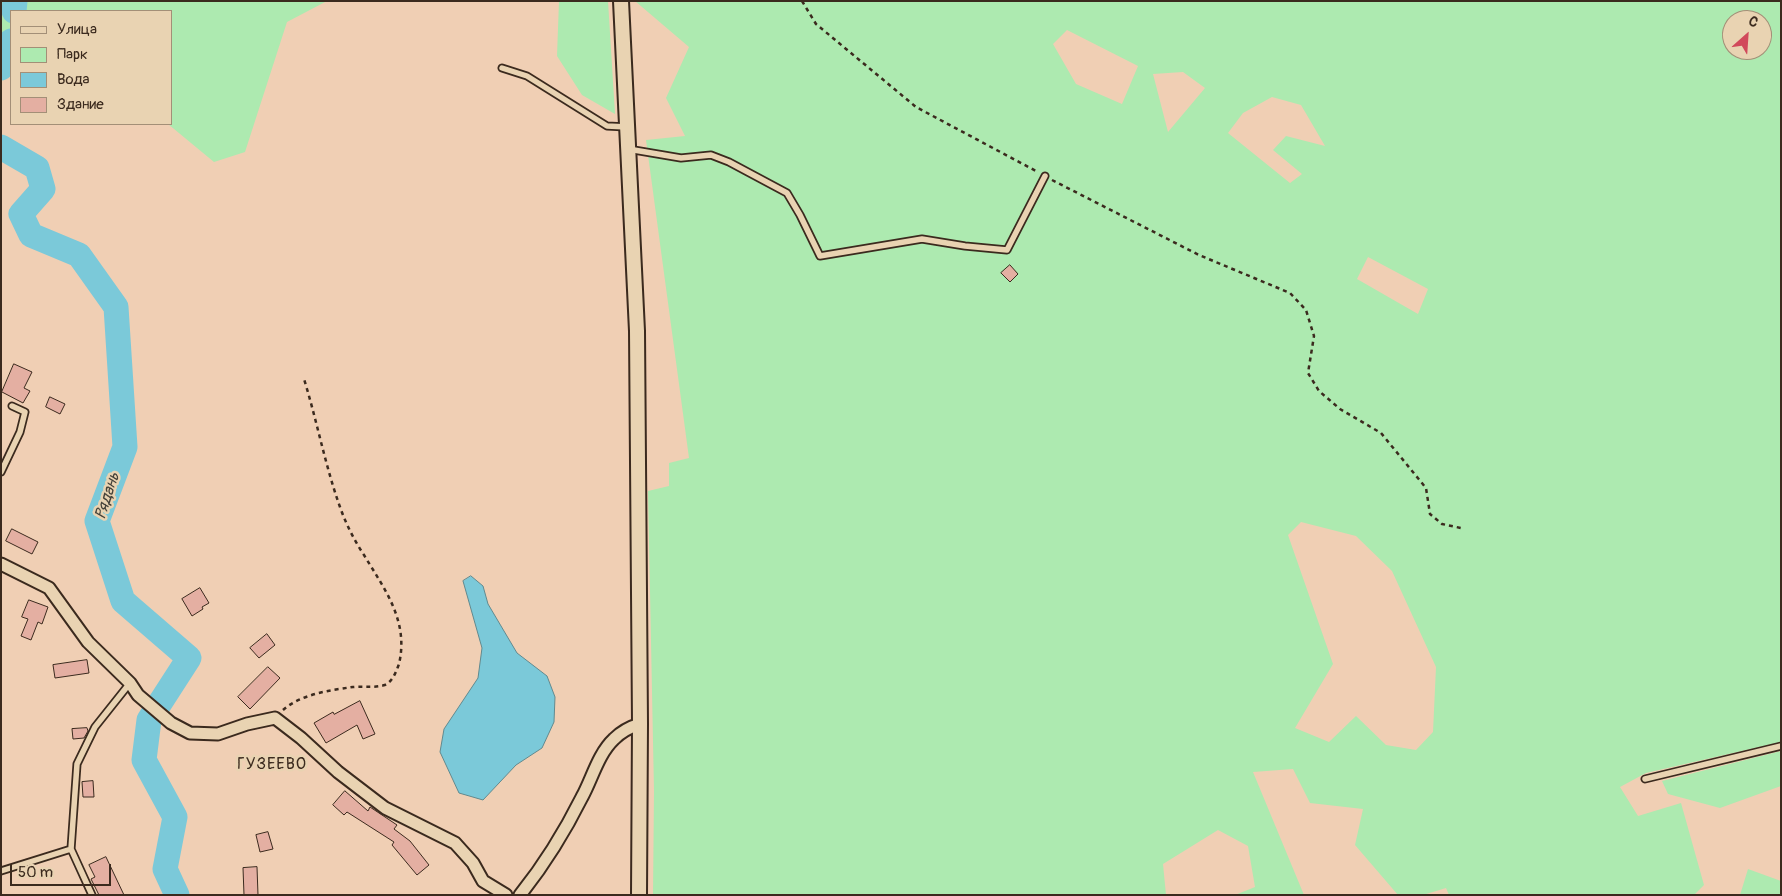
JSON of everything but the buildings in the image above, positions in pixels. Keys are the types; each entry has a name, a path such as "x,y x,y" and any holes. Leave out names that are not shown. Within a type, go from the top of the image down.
{"street":[{"path":"621,1 637,331 640,724 639,895"},
{"path":"1,564 49,588 88,642 130,683 138,695 171,723 190,733 218,734 247,724 275,718 301,738 338,772 385,808 455,843 474,863 483,880 506,895"},
{"path":"520,895 540,870 582,798 602,755 613,740 628,728 640,724"}],"lane":[{"path":"502,68 527,76 607,126 627,127"},
{"path":"628,149 681,158 711,155 729,162 787,193 820,256 922,239 1007,250 1045,176"},
{"path":"1,472 20,432 24,412 12,406"},
{"path":"92,895 72,849 77,764 95,726 130,683"},
{"path":"1645,779 1781,746"},
{"path":"1,872 72,849"}],"path":[{"path":"802,1 816,24 916,107 1199,256 1290,293 1306,310 1314,336 1308,373 1319,390 1340,409 1381,433 1426,488 1430,514 1442,524 1461,528"},
{"path":"275,718 286,708 314,695 354,687 385,685 389,683 396,672 402,649 401,630 396,612 384,585 353,536 341,510 304,379"}],"green space":[{"path":"1,1 327,1 287,22 245,152 214,162 169,125 172,125 172,10 10,10 10,55 1,55"},
{"path":"559,1 608,1 615,114 582,95 557,56"},
{"path":"635,1 1781,1 1781,742 1646,773 1620,787 1638,816 1681,803 1704,885 1694,895 1449,895 1446,888 1423,895 1398,895 1355,845 1363,809 1310,803 1293,769 1253,772 1304,895 1235,895 1255,887 1248,846 1218,830 1163,864 1166,895 653,895 654,791 648,491 669,486 669,463 689,458 646,140 685,136 666,98 689,47","holes":["1067,30 1138,66 1122,104 1076,84 1053,44","1183,72 1205,88 1168,132 1153,74","1272,97 1301,105 1325,146 1286,136 1273,150 1302,174 1290,183 1228,133 1243,113","1368,257 1428,289 1418,314 1357,279","1301,522 1356,536 1392,571 1436,667 1433,732 1416,750 1386,745 1356,716 1329,742 1295,728 1333,664 1288,535"]},
{"path":"1781,751 1781,786 1720,808 1668,794 1662,781"},
{"path":"1748,869 1781,881 1781,895 1740,895"}],"water":[{"path":"471,576 483,586 488,604 517,653 547,676 555,697 554,722 542,748 516,765 483,800 459,793 440,752 444,729 478,678 482,648 463,581"}],"waterway":[{"name":"Рядань","path":"14,10 15,1"},
{"name":"Рядань","path":"1,68 10,44"},
{"name":"Рядань","path":"1,147 37,168 43,189 21,214 31,235 79,255 116,307 125,447 97,521 123,601 189,658 149,720 144,760 175,817 165,869 177,895"}],"district":[{"name":"ГУЗЕЕВО","path":"272,765"}]}
